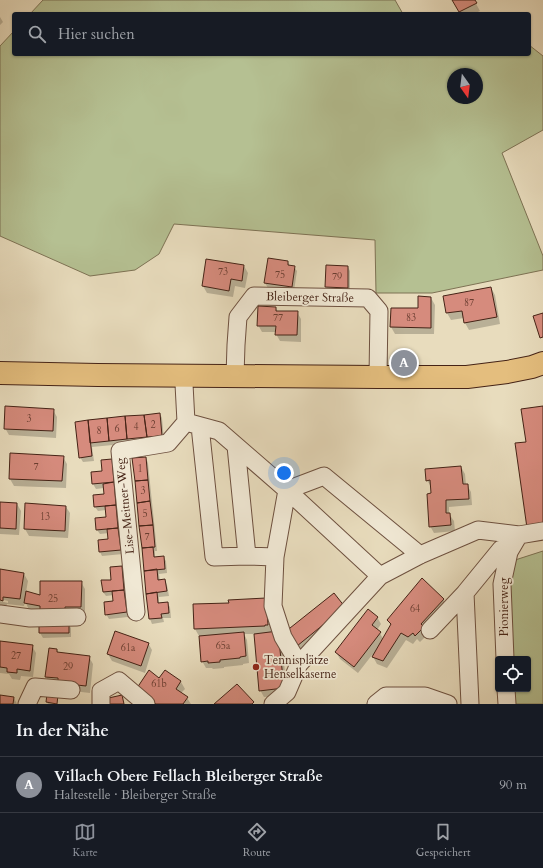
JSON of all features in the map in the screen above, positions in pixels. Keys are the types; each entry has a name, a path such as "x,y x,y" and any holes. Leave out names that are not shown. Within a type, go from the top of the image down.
{"main road":[{"path":"0,373 184,376 467,376 507,372 543,363"}],"street":[{"name":"Bleiberger Straße","path":"236,376 238,317 254,296 368,298 379,311 378,377"},
{"path":"184,376 184,384 193,424 214,558 247,556 275,557"},
{"path":"193,424 219,431 287,490 380,576"},
{"name":"Lise-Meitner-Weg","path":"136,612 120,451 168,442 193,424"},
{"path":"236,446 247,556"},
{"path":"287,490 324,476 420,555"},
{"path":"287,490 275,557 273,606 283,637 299,664"},
{"path":"273,704 287,692 299,664 380,576 420,555 478,530 516,540"},
{"path":"430,630 465,593 501,549 516,540 543,531"},
{"name":"Pionierweg","path":"505,656 502,584 509,552 516,540"},
{"path":"465,593 470,704"},
{"path":"0,614 30,618 77,617"},
{"path":"101,704 101,690 119,681 146,704"},
{"path":"26,704 35,688 71,690"},
{"path":"506,692 507,704"},
{"path":"376,704 386,696 425,696 448,704"}],"green space":[{"path":"43,0 395,0 402,12 32,12"},
{"path":"12,33 12,56 531,56 531,47 543,56 543,130 502,153 543,256 543,270 432,293 376,293 375,240 174,224 159,254 135,270 90,276 0,236 0,46"},
{"path":"543,551 543,704 514,704 513,692 531,692 531,656 511,656 507,581 512,561"}],"building":[{"path":"452,0 475,0 477,3 459,12"},
{"path":"268,258 288,261 288,265 295,266 292,287 264,283"},
{"path":"206,259 244,265 242,281 231,279 229,291 202,286"},
{"path":"326,265 348,266 348,288 325,287"},
{"path":"491,287 497,317 464,323 462,311 446,313 443,296"},
{"path":"418,296 431,297 431,328 390,327 391,308 418,308"},
{"path":"258,306 276,307 276,311 298,311 297,335 275,335 276,326 257,326"},
{"path":"543,313 543,337 540,338 533,316"},
{"path":"5,406 54,409 53,431 4,429"},
{"path":"543,406 543,526 527,528 515,443 526,442 521,409"},
{"path":"160,413 162,436 147,437 144,415"},
{"path":"144,415 147,437 127,439 125,416"},
{"path":"125,416 127,439 109,441 107,418"},
{"path":"107,418 109,441 90,443 88,420"},
{"path":"88,420 92,456 79,458 75,422"},
{"path":"10,453 64,456 62,481 9,479"},
{"path":"146,457 148,480 135,481 132,458"},
{"path":"112,459 114,482 92,484 91,472 102,471 101,460"},
{"path":"461,466 463,484 468,484 469,499 446,500 446,513 450,513 451,525 429,527 427,494 431,493 430,480 426,481 425,469"},
{"path":"148,480 150,501 137,503 135,481"},
{"path":"114,482 116,505 94,507 93,495 104,494 103,484"},
{"path":"150,501 153,525 139,526 137,503"},
{"path":"0,502 17,503 16,529 0,528"},
{"path":"25,503 66,506 65,531 24,529"},
{"path":"116,505 118,528 96,530 95,518 106,517 105,506"},
{"path":"153,525 155,547 142,548 139,526"},
{"path":"118,528 121,550 99,552 98,540 108,539 107,529"},
{"path":"153,547 154,557 164,556 165,569 144,571 142,548"},
{"path":"122,566 124,590 103,592 101,580 111,580 110,567"},
{"path":"0,569 24,573 20,599 3,597 3,601 0,600"},
{"path":"157,569 158,580 165,579 167,591 146,594 144,571"},
{"path":"422,578 444,599 421,624 424,627 415,636 413,633 408,637 401,633 383,661 372,657 391,624 387,620"},
{"path":"40,581 82,581 81,607 65,607 65,612 40,611 40,606 24,603 26,591 40,595"},
{"path":"124,590 127,612 105,615 104,602 113,601 112,591"},
{"path":"157,592 158,603 168,602 169,613 161,614 162,618 149,619 146,594"},
{"path":"334,593 345,607 297,646 285,632"},
{"path":"266,598 268,625 194,629 193,604 229,603 228,600"},
{"path":"368,609 378,617 372,625 381,632 354,667 335,652"},
{"path":"69,622 69,633 39,633 39,623"},
{"path":"115,631 149,643 141,666 107,654"},
{"path":"278,631 284,688 259,691 254,634"},
{"path":"244,632 246,656 220,660 220,662 201,662 199,636"},
{"path":"0,641 33,645 30,671 17,669 17,673 7,672 7,668 0,667"},
{"path":"49,648 57,649 57,652 90,656 86,686 68,684 58,681 58,678 45,677"},
{"path":"149,670 159,678 165,670 181,681 176,689 188,697 183,704 156,704 150,700 152,698 137,688"},
{"path":"237,684 254,702 252,704 214,704"},
{"path":"47,694 58,695 57,704 46,702"},
{"path":"0,695 14,697 13,704 0,704"},
{"path":"122,695 124,704 105,704 104,699"}],"place":[{"name":"Villach Obere Fellach Bleiberger Straße","path":"404,363"},
{"name":"Tennisplätze Henselkaserne","path":"256,667"}]}
